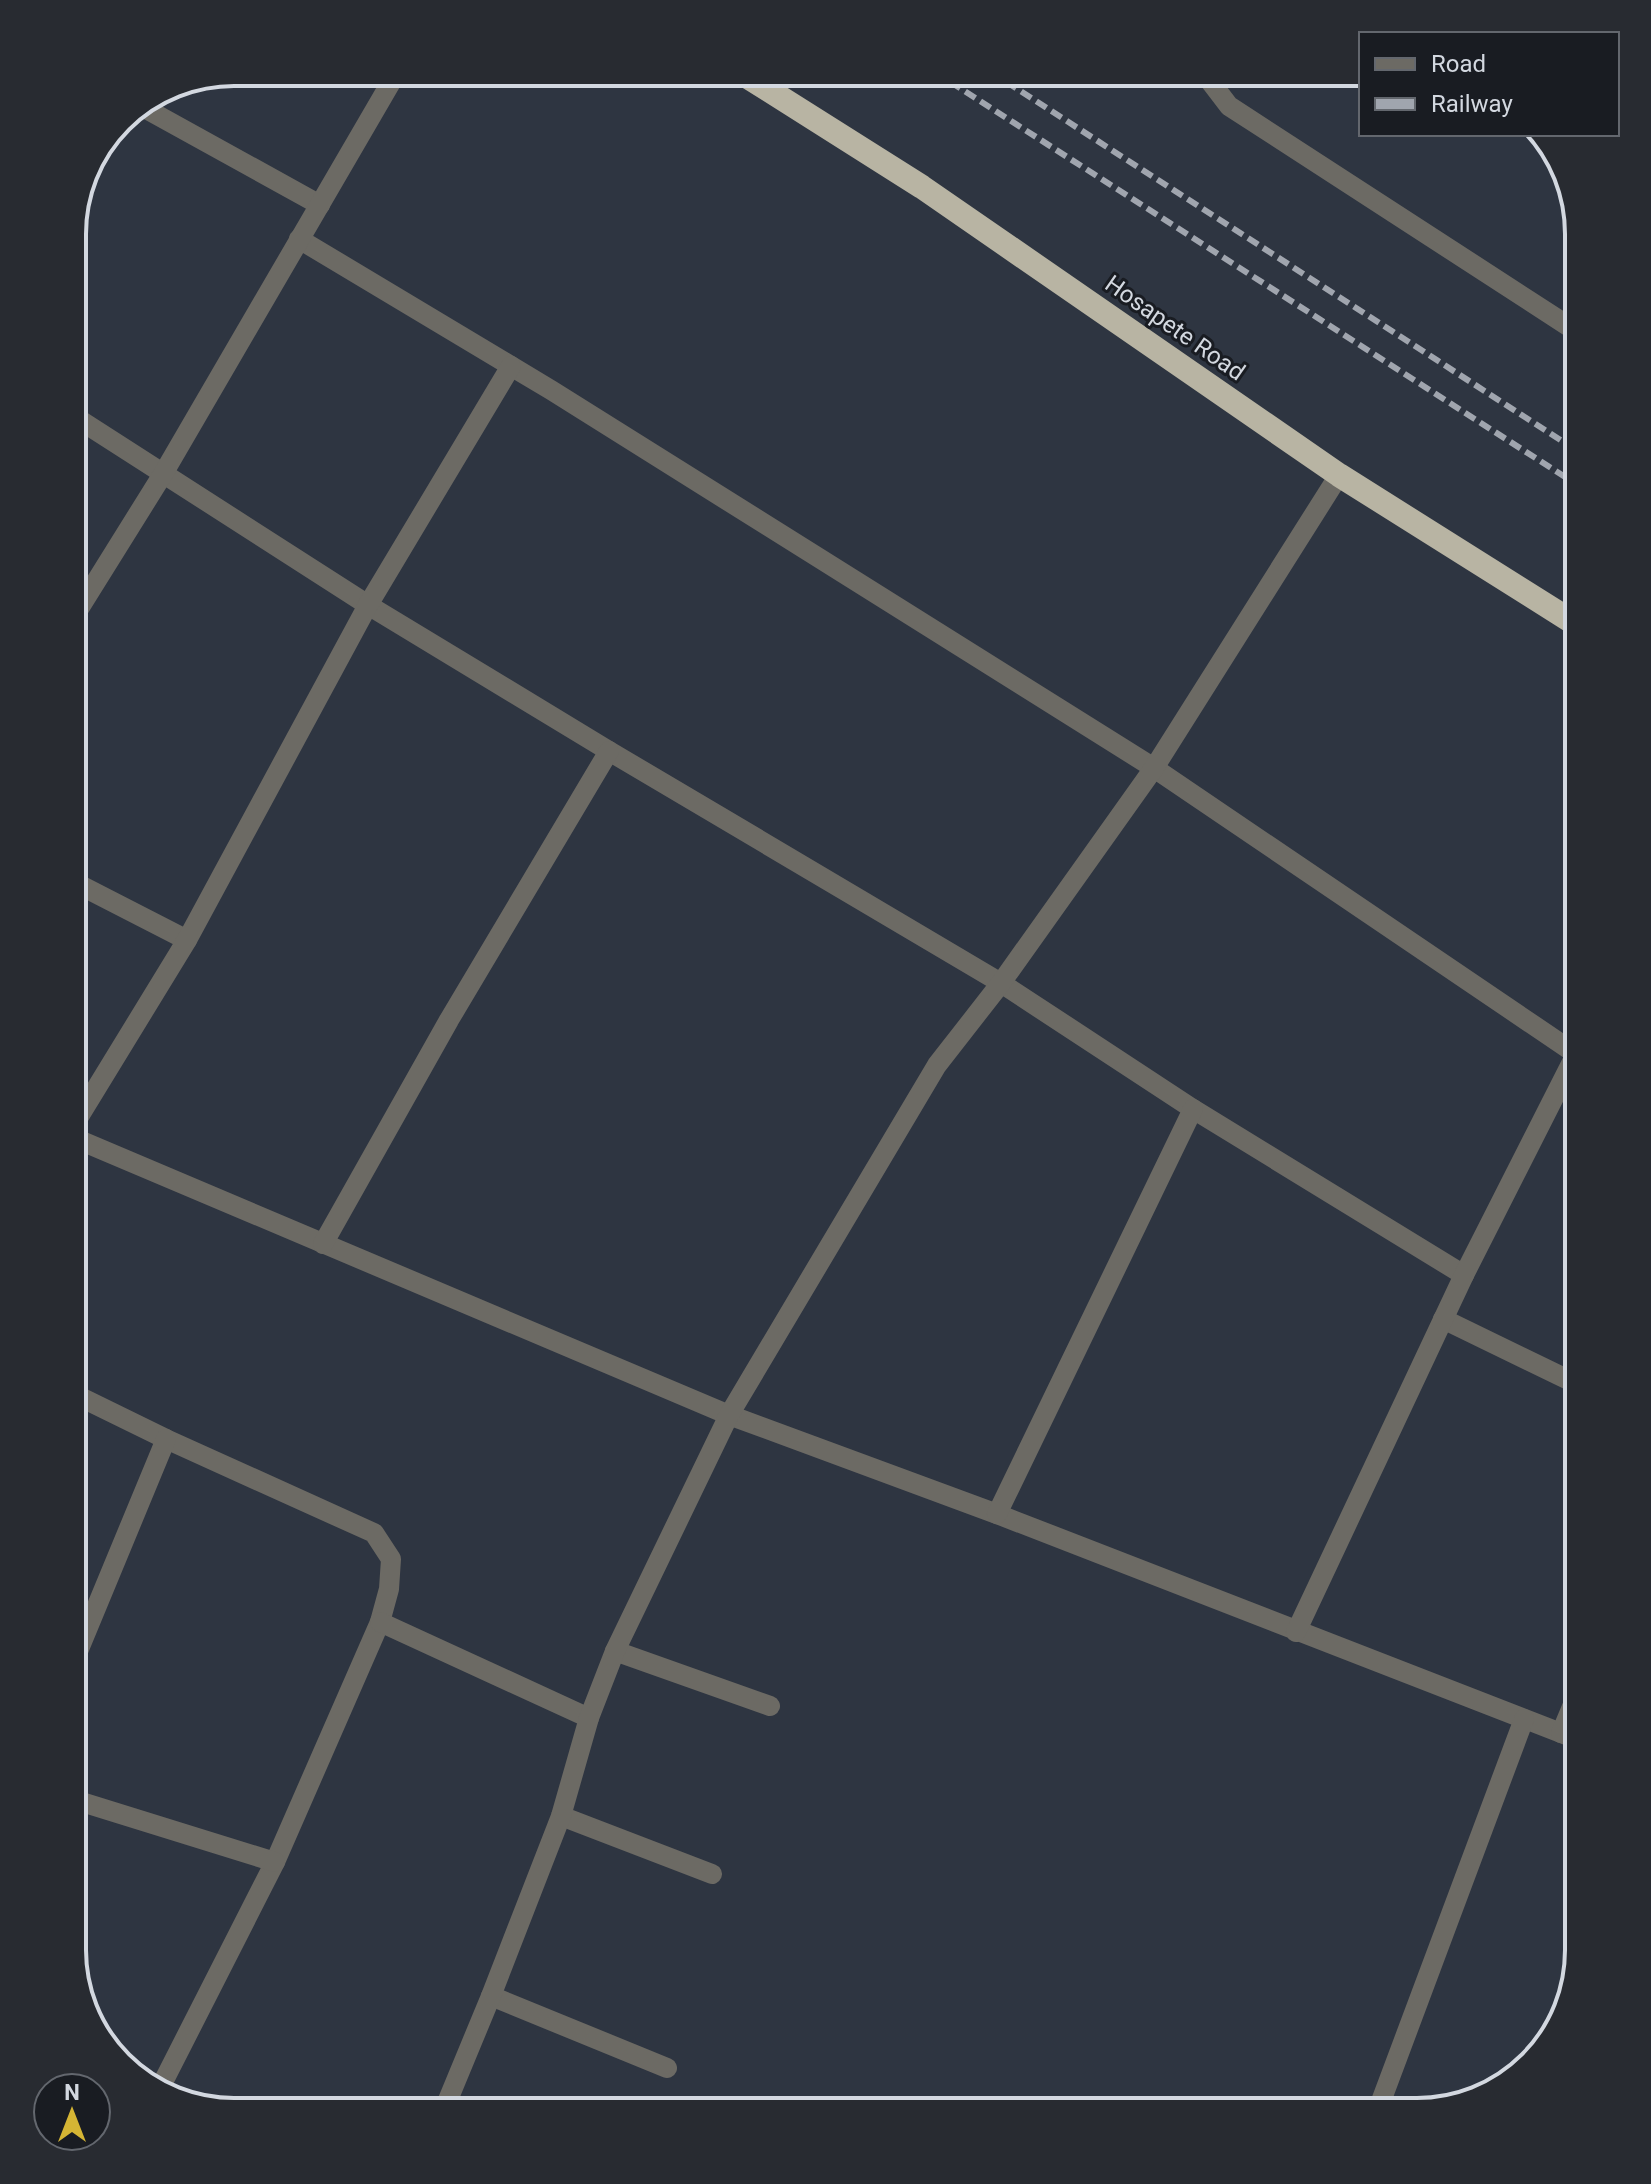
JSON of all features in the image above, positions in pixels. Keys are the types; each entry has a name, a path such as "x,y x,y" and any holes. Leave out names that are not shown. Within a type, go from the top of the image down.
{"highway":[{"name":"Hosapete Road","path":"762,86 922,187 1339,475 1565,617"}],"street":[{"path":"86,598 163,474 389,86"},
{"path":"1214,86 1229,106 1565,324"},
{"path":"151,112 320,205"},
{"path":"299,239 511,366 1154,768 1565,1046"},
{"path":"86,1105 187,940 368,605 511,366"},
{"path":"86,424 368,605 1001,983 1193,1109 1464,1275"},
{"path":"449,2098 561,1816 589,1718 615,1651 729,1415 937,1065 1001,983 1154,768 1339,475"},
{"path":"323,1244 449,1020 609,751"},
{"path":"86,888 187,940"},
{"path":"1296,1632 1464,1275 1565,1080"},
{"path":"997,1514 1193,1109"},
{"path":"86,1143 729,1415 997,1514 1565,1735"},
{"path":"1443,1319 1565,1378"},
{"path":"86,1400 374,1533 391,1559 389,1589 380,1622 275,1862 164,2080"},
{"path":"86,1632 166,1439"},
{"path":"380,1622 589,1718"},
{"path":"615,1651 770,1706"},
{"path":"1382,2098 1524,1719"},
{"path":"86,1803 275,1862"},
{"path":"561,1816 712,1874"},
{"path":"491,1996 667,2068"}],"railway":[{"path":"957,86 1565,477"},
{"path":"1013,86 1565,443"}]}
